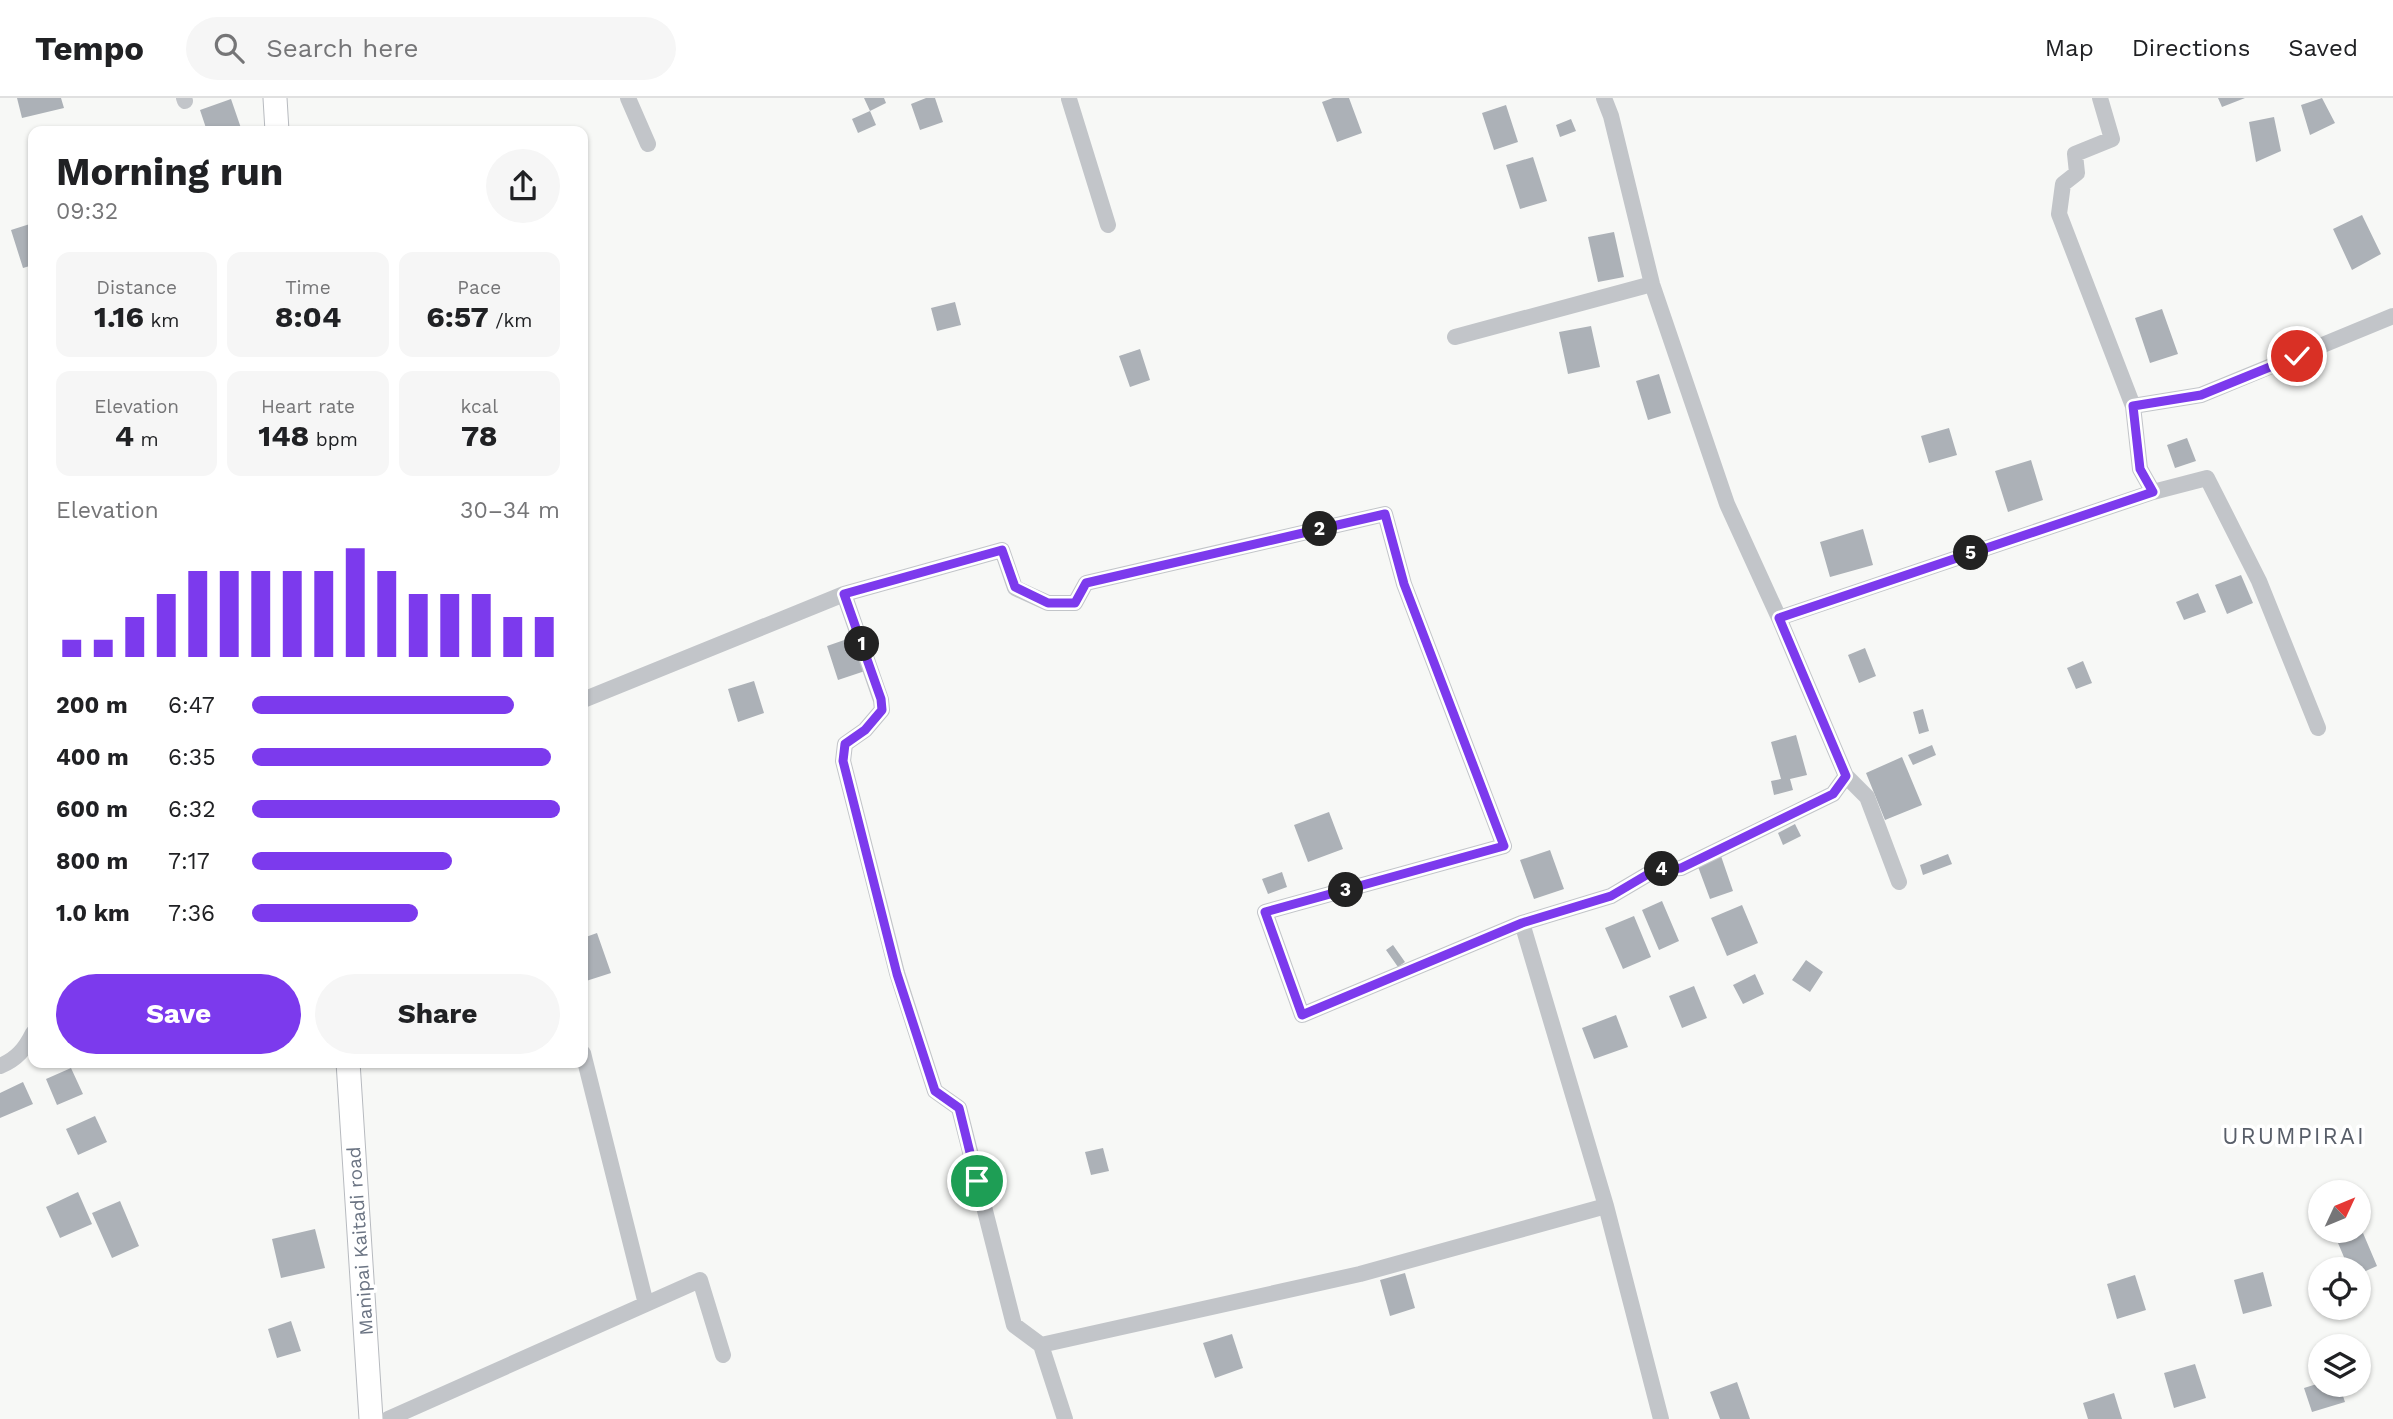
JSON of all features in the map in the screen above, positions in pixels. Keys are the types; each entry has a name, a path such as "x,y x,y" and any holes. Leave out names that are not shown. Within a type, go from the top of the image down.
{"main road":[{"path":"275,98 277,126"},
{"name":"Manipai Kaitadi road","path":"348,1068 371,1419"}],"street":[{"path":"628,98 648,144"},
{"path":"1070,98 1108,225"},
{"path":"1604,98 1611,116 1652,284 1727,504 1846,776 1867,797 1899,882"},
{"path":"2100,98 2112,139 2074,154 2077,173 2063,184 2059,214 2133,406 2140,469 2153,492"},
{"path":"1455,337 1652,284"},
{"path":"2133,406 2201,395 2393,316"},
{"path":"1779,618 2153,492 2207,478 2259,581 2318,729"},
{"path":"588,698 844,594 1002,550 1015,587 1048,603 1075,603 1086,583 1385,514 1404,584 1504,846 1265,912 1302,1015 1522,923 1611,896 1655,870 1681,868 1833,794 1846,776"},
{"path":"844,594 881,699 882,710 865,730 845,744 843,761 894,960 935,1091 959,1108 1014,1325 1041,1345 1065,1419"},
{"path":"1522,923 1606,1206 1661,1419"},
{"path":"0,1066 24,1051 28,1043"},
{"path":"587,1068 646,1304"},
{"path":"1041,1345 1360,1274 1606,1206"},
{"path":"388,1419 700,1280 723,1355"}],"building":[{"path":"17,98 61,98 64,108 22,118"},
{"path":"864,98 884,98 886,103 870,111"},
{"path":"926,98 935,98 943,122 920,130 911,104"},
{"path":"1333,98 1349,98 1362,133 1337,142 1322,102"},
{"path":"2218,98 2245,98 2222,107"},
{"path":"2322,98 2335,123 2310,135 2301,105"},
{"path":"231,99 240,126 205,126 200,110"},
{"path":"1506,105 1518,142 1494,150 1482,113"},
{"path":"870,111 876,125 858,133 852,119"},
{"path":"2274,117 2281,151 2256,162 2249,122"},
{"path":"1571,119 1576,131 1560,137 1556,125"},
{"path":"1533,157 1547,201 1520,209 1506,165"},
{"path":"2362,215 2381,254 2352,270 2333,229"},
{"path":"28,225 28,266 23,268 11,230"},
{"path":"1614,232 1624,277 1598,282 1588,237"},
{"path":"955,302 961,325 937,331 931,308"},
{"path":"2162,309 2178,354 2150,363 2135,318"},
{"path":"1591,326 1600,367 1568,374 1559,332"},
{"path":"1140,349 1150,380 1130,387 1119,356"},
{"path":"1659,374 1671,413 1648,420 1636,381"},
{"path":"1949,428 1957,455 1929,463 1921,436"},
{"path":"2187,438 2196,461 2175,468 2167,445"},
{"path":"2031,460 2043,500 2008,512 1995,471"},
{"path":"1863,529 1873,565 1830,577 1820,542"},
{"path":"2241,575 2253,603 2227,614 2215,585"},
{"path":"2198,593 2206,612 2184,620 2176,602"},
{"path":"853,637 865,671 838,680 827,646"},
{"path":"1865,648 1876,676 1859,683 1848,655"},
{"path":"2083,661 2092,683 2076,689 2067,668"},
{"path":"754,681 764,713 738,722 728,689"},
{"path":"1923,709 1929,731 1919,734 1913,712"},
{"path":"1796,735 1807,775 1790,779 1793,790 1774,795 1771,781 1781,779 1771,742"},
{"path":"1932,745 1936,755 1913,765 1908,755"},
{"path":"1902,757 1922,805 1885,820 1866,773"},
{"path":"1329,812 1343,849 1308,862 1294,825"},
{"path":"1795,824 1801,836 1783,845 1778,833"},
{"path":"1550,850 1564,889 1534,899 1520,860"},
{"path":"1948,854 1952,864 1923,875 1920,865"},
{"path":"1721,856 1733,891 1710,899 1697,864"},
{"path":"1282,872 1287,887 1268,894 1262,879"},
{"path":"1662,901 1679,941 1659,950 1642,910"},
{"path":"1742,905 1758,943 1727,956 1711,918"},
{"path":"1634,916 1651,957 1623,969 1605,928"},
{"path":"597,933 611,973 588,980 588,936"},
{"path":"1393,945 1405,962 1398,967 1386,950"},
{"path":"1806,960 1823,972 1810,992 1792,980"},
{"path":"1755,974 1764,994 1743,1004 1733,985"},
{"path":"1694,986 1707,1018 1682,1028 1669,996"},
{"path":"1616,1015 1628,1047 1594,1059 1582,1028"},
{"path":"71,1068 83,1094 57,1105 46,1079"},
{"path":"23,1082 33,1104 0,1118 0,1093"},
{"path":"95,1116 107,1142 78,1155 66,1129"},
{"path":"1103,1148 1109,1171 1091,1175 1085,1152"},
{"path":"78,1192 92,1224 60,1238 46,1207"},
{"path":"120,1201 139,1246 112,1258 92,1213"},
{"path":"315,1229 325,1268 281,1278 272,1239"},
{"path":"2338,1243 2367,1243 2377,1266 2371,1269 2371,1257 2344,1257"},
{"path":"2263,1272 2272,1306 2243,1314 2234,1280"},
{"path":"1405,1273 1415,1308 1390,1316 1380,1280"},
{"path":"2135,1275 2146,1310 2117,1319 2107,1284"},
{"path":"291,1321 301,1351 277,1358 268,1329"},
{"path":"1232,1334 1243,1368 1215,1378 1203,1343"},
{"path":"2195,1364 2206,1398 2174,1408 2164,1373"},
{"path":"1737,1382 1750,1419 1720,1419 1710,1392"},
{"path":"2308,1387 2308,1397 2343,1397 2345,1402 2312,1412 2304,1388"},
{"path":"2114,1393 2122,1419 2088,1419 2083,1403"}],"district":[{"name":"URUMPIRAI","path":"2294,1136"}],"route":[{"path":"977,1181 959,1108 935,1091 897,974 843,761 845,744 865,730 882,710 881,699 844,594 1002,550 1015,587 1048,603 1075,603 1086,583 1385,514 1404,584 1504,846 1265,912 1302,1015 1522,923 1611,896 1655,870 1681,868 1833,794 1846,776 1779,618 2153,492 2140,469 2133,406 2201,395 2297,356"}]}
